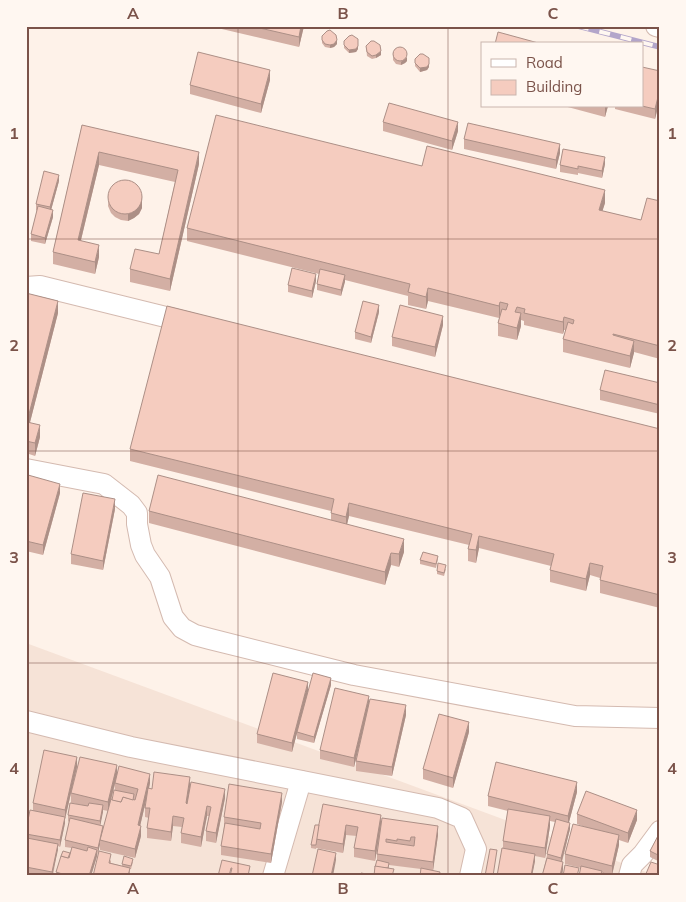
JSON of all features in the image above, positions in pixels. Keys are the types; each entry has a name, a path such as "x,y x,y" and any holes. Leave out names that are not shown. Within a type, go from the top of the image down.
{"street":[{"path":"26,287 40,286 211,328"},
{"path":"26,469 104,484 130,505 137,513 137,524 143,550 160,577 173,617 182,628 195,635 354,674 575,716 660,718"},
{"path":"26,721 130,747 438,808 462,818 476,849 470,876"},
{"path":"273,876 301,781"},
{"path":"629,876 632,865 660,831"}],"shaded area":[{"path":"26,643 657,876 26,876"}],"building":[{"path":"251,26 301,26 299,37"},
{"path":"330,30 336,35 337,40 334,44 330,45 325,44 322,36"},
{"path":"498,32 535,42 496,42"},
{"path":"352,35 358,39 358,46 356,49 349,50 344,45 344,41"},
{"path":"371,41 380,45 381,51 372,56 367,52 366,46"},
{"path":"397,47 403,47 407,54 403,61 397,61 393,57 393,51"},
{"path":"198,52 270,70 261,104 190,85"},
{"path":"420,54 429,58 427,67 420,68 415,63 415,59"},
{"path":"644,67 660,71 660,89 655,109 644,106"},
{"path":"389,103 458,122 452,141 383,122"},
{"path":"216,115 422,166 427,146 605,190 599,210 641,220 647,198 660,201 660,346 613,334 634,341 630,356 563,339 568,322 573,324 574,320 564,317 563,322 524,313 525,309 517,307 515,312 521,313 517,328 498,323 502,309 506,310 508,304 500,302 499,306 428,288 426,297 408,292 410,284 187,228"},
{"path":"468,123 560,144 556,160 464,139"},
{"path":"82,125 199,152 170,279 130,269 135,249 159,254 178,170 99,152 78,240 99,245 95,262 53,252"},
{"path":"563,149 605,157 602,171 578,166 578,169 560,165"},
{"path":"44,171 59,175 50,207 36,204"},
{"path":"125,180 137,185 142,197 137,209 125,214 113,209 108,197 113,185"},
{"path":"38,206 53,210 45,238 31,234"},
{"path":"292,268 316,274 312,291 288,285"},
{"path":"320,269 345,275 341,290 317,284"},
{"path":"26,293 58,301 27,422 40,425 35,443 26,441"},
{"path":"363,301 379,305 371,337 355,332"},
{"path":"400,305 443,316 435,347 392,337"},
{"path":"167,306 660,429 660,595 600,580 603,566 590,563 586,579 550,570 554,554 479,536 476,550 468,549 472,534 349,503 346,517 331,513 334,499 130,449"},
{"path":"605,370 660,383 660,405 600,390"},
{"path":"28,475 60,484 43,545 26,541 26,481"},
{"path":"158,475 404,539 399,554 391,553 385,572 149,511"},
{"path":"83,493 115,499 103,561 71,554"},
{"path":"423,552 438,556 436,564 420,560"},
{"path":"438,563 446,565 444,573 437,571"},
{"path":"273,673 308,682 292,743 257,734"},
{"path":"313,673 331,678 314,737 297,732"},
{"path":"335,688 369,696 354,758 320,750"},
{"path":"370,699 406,705 392,767 356,761"},
{"path":"439,714 469,722 453,778 423,769"},
{"path":"44,750 77,757 65,810 33,803"},
{"path":"80,757 117,765 108,802 71,793"},
{"path":"496,762 577,782 568,816 488,796"},
{"path":"119,766 150,774 138,825 141,826 135,849 100,840 111,799 121,802 123,797 135,800 138,789 115,783"},
{"path":"154,772 190,777 187,804 191,782 225,789 216,833 206,831 211,807 207,806 201,837 181,833 184,818 173,816 171,832 147,828 150,808 145,808 148,788 152,789"},
{"path":"229,784 282,793 271,854 221,846 225,823 260,829 261,823 224,817"},
{"path":"114,790 134,794 133,800 123,797 121,802 112,800"},
{"path":"586,791 637,810 628,833 577,814"},
{"path":"70,803 88,806 89,803 103,805 100,821 68,815"},
{"path":"323,804 381,815 375,851 354,848 358,827 346,825 343,844 316,839"},
{"path":"508,809 550,816 545,848 503,841"},
{"path":"30,810 65,817 60,840 26,834"},
{"path":"70,818 103,826 98,848 65,840"},
{"path":"382,818 438,826 433,862 377,854","holes":["411,837 415,837 414,846 386,842 386,839 410,841"]},
{"path":"556,819 570,823 561,858 547,854"},
{"path":"573,824 619,835 612,866 565,854"},
{"path":"315,825 319,825 316,845 311,845"},
{"path":"660,832 660,856 650,851"},
{"path":"27,838 58,844 52,872 26,867"},
{"path":"72,847 87,851 88,847 97,850 89,876 69,876 56,872 61,856 69,858"},
{"path":"502,848 535,854 531,876 497,876"},
{"path":"318,849 336,853 331,876 312,876"},
{"path":"490,849 497,850 493,876 485,876"},
{"path":"63,851 70,853 68,858 61,856"},
{"path":"99,851 111,854 109,863 130,868 128,876 93,876"},
{"path":"124,856 133,859 131,866 122,864"},
{"path":"547,858 563,862 560,876 542,876"},
{"path":"222,860 250,866 248,876 230,876 231,868 229,876 218,876"},
{"path":"377,860 389,863 388,868 375,867"},
{"path":"651,862 660,865 660,876 645,876"},
{"path":"565,865 579,868 577,876 563,876"},
{"path":"375,866 394,869 392,876 374,876"},
{"path":"581,866 602,871 600,876 579,876"},
{"path":"421,868 440,872 439,876 420,876"},
{"path":"361,873 372,875 372,876 360,876"}],"railway":[{"path":"578,26 640,42"},
{"path":"644,43 660,47"}]}
